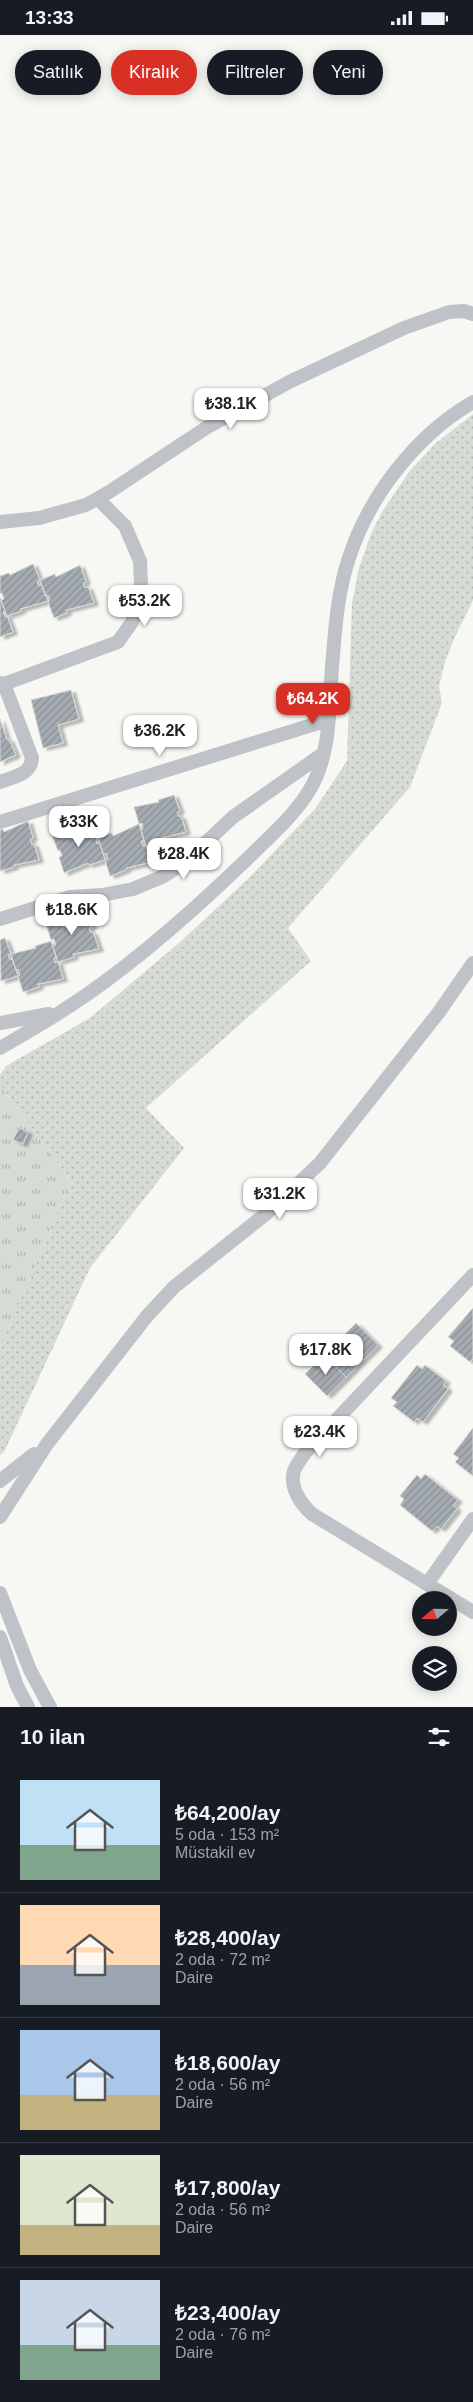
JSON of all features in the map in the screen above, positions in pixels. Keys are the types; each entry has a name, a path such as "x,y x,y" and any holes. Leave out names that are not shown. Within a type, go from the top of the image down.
{"street":[{"path":"1,523 65,513 98,499 206,428 289,382 404,328 449,312 464,311 473,314"},
{"path":"0,1048 104,983 168,929 260,846 306,796 318,773 324,753 333,648 343,579 359,532 383,490 417,447 452,415 473,402"},
{"path":"0,782 25,772 32,762 31,753 2,683 118,643 132,622 141,586 138,555 125,526 98,499"},
{"path":"0,822 328,720"},
{"path":"0,919 70,897 117,893 164,876 185,862 233,817 324,753"},
{"path":"0,1517 15,1491 47,1445 115,1354 158,1304 192,1271 288,1194 331,1150 440,1012 473,963"},
{"path":"0,1023 62,1011"},
{"path":"473,1275 305,1453 294,1471 294,1487 306,1509 473,1612"},
{"path":"0,1481 47,1445"},
{"path":"426,1584 473,1519"},
{"path":"0,1593 30,1670 50,1707"},
{"path":"0,1637 17,1686 28,1707"}],"green space":[{"path":"473,414 473,600 445,662 439,686 442,703 410,787 288,928 311,961 146,1108 184,1148 90,1268 4,1452 0,1455 0,1348 71,1181 0,1085 0,1075 6,1066 90,1018 179,943 248,879 315,809 347,761 352,603 359,568 371,534 382,512 409,472 436,443"},
{"path":"0,1085 71,1181 0,1348"}],"building":[{"path":"33,564 40,580 37,581 39,586 42,585 48,601 20,609 21,611 7,616 1,600 4,599 2,593 0,594 0,576 9,573 10,575"},
{"path":"80,565 86,582 83,583 85,588 88,587 94,603 66,610 67,613 54,618 48,602 50,600 48,595 45,596 40,580 55,574 56,577"},
{"path":"0,597 5,611 3,612 5,617 7,616 13,632 0,637"},
{"path":"71,690 79,719 58,725 63,743 43,748 31,700"},
{"path":"0,719 7,740 9,739 16,755 0,762"},
{"path":"174,795 180,811 177,812 179,817 181,816 186,832 161,838 162,840 146,846 141,830 143,829 142,823 139,824 134,807 159,802 158,800"},
{"path":"28,821 33,838 30,839 32,845 34,844 39,860 14,865 14,867 0,871 0,830 3,829 4,832"},
{"path":"93,822 98,838 96,839 97,844 100,843 105,860 89,865 88,863 64,873 59,857 62,856 52,835 66,830 67,833"},
{"path":"139,824 144,841 141,841 143,846 146,846 151,862 126,868 126,870 110,876 105,860 108,859 106,853 103,854 98,837 112,833 113,836"},
{"path":"87,911 92,927 89,928 91,933 93,932 99,949 73,954 74,957 58,962 53,946 56,945 54,939 51,940 46,924 60,919 60,922"},
{"path":"5,938 11,954 8,955 10,960 12,959 18,976 1,981 0,940"},
{"path":"51,941 56,957 54,958 55,963 58,962 63,979 38,984 39,987 23,992 18,976 20,975 18,969 16,970 11,954 36,948 35,946"},
{"path":"19,1128 28,1132 23,1144 13,1140"},
{"path":"473,1308 473,1359 470,1362 450,1346 454,1341 448,1337"},
{"path":"356,1323 378,1345 346,1377 324,1355"},
{"path":"324,1355 346,1377 327,1396 305,1374"},
{"path":"417,1365 422,1369 425,1365 446,1381 443,1385 448,1389 423,1422 417,1418 414,1422 393,1406 397,1402 391,1398"},
{"path":"473,1428 473,1476 455,1462 459,1458 453,1454"},
{"path":"425,1474 458,1500 453,1505 457,1509 441,1529 437,1526 432,1531 400,1505 404,1499 400,1496 417,1475 421,1479"}]}
